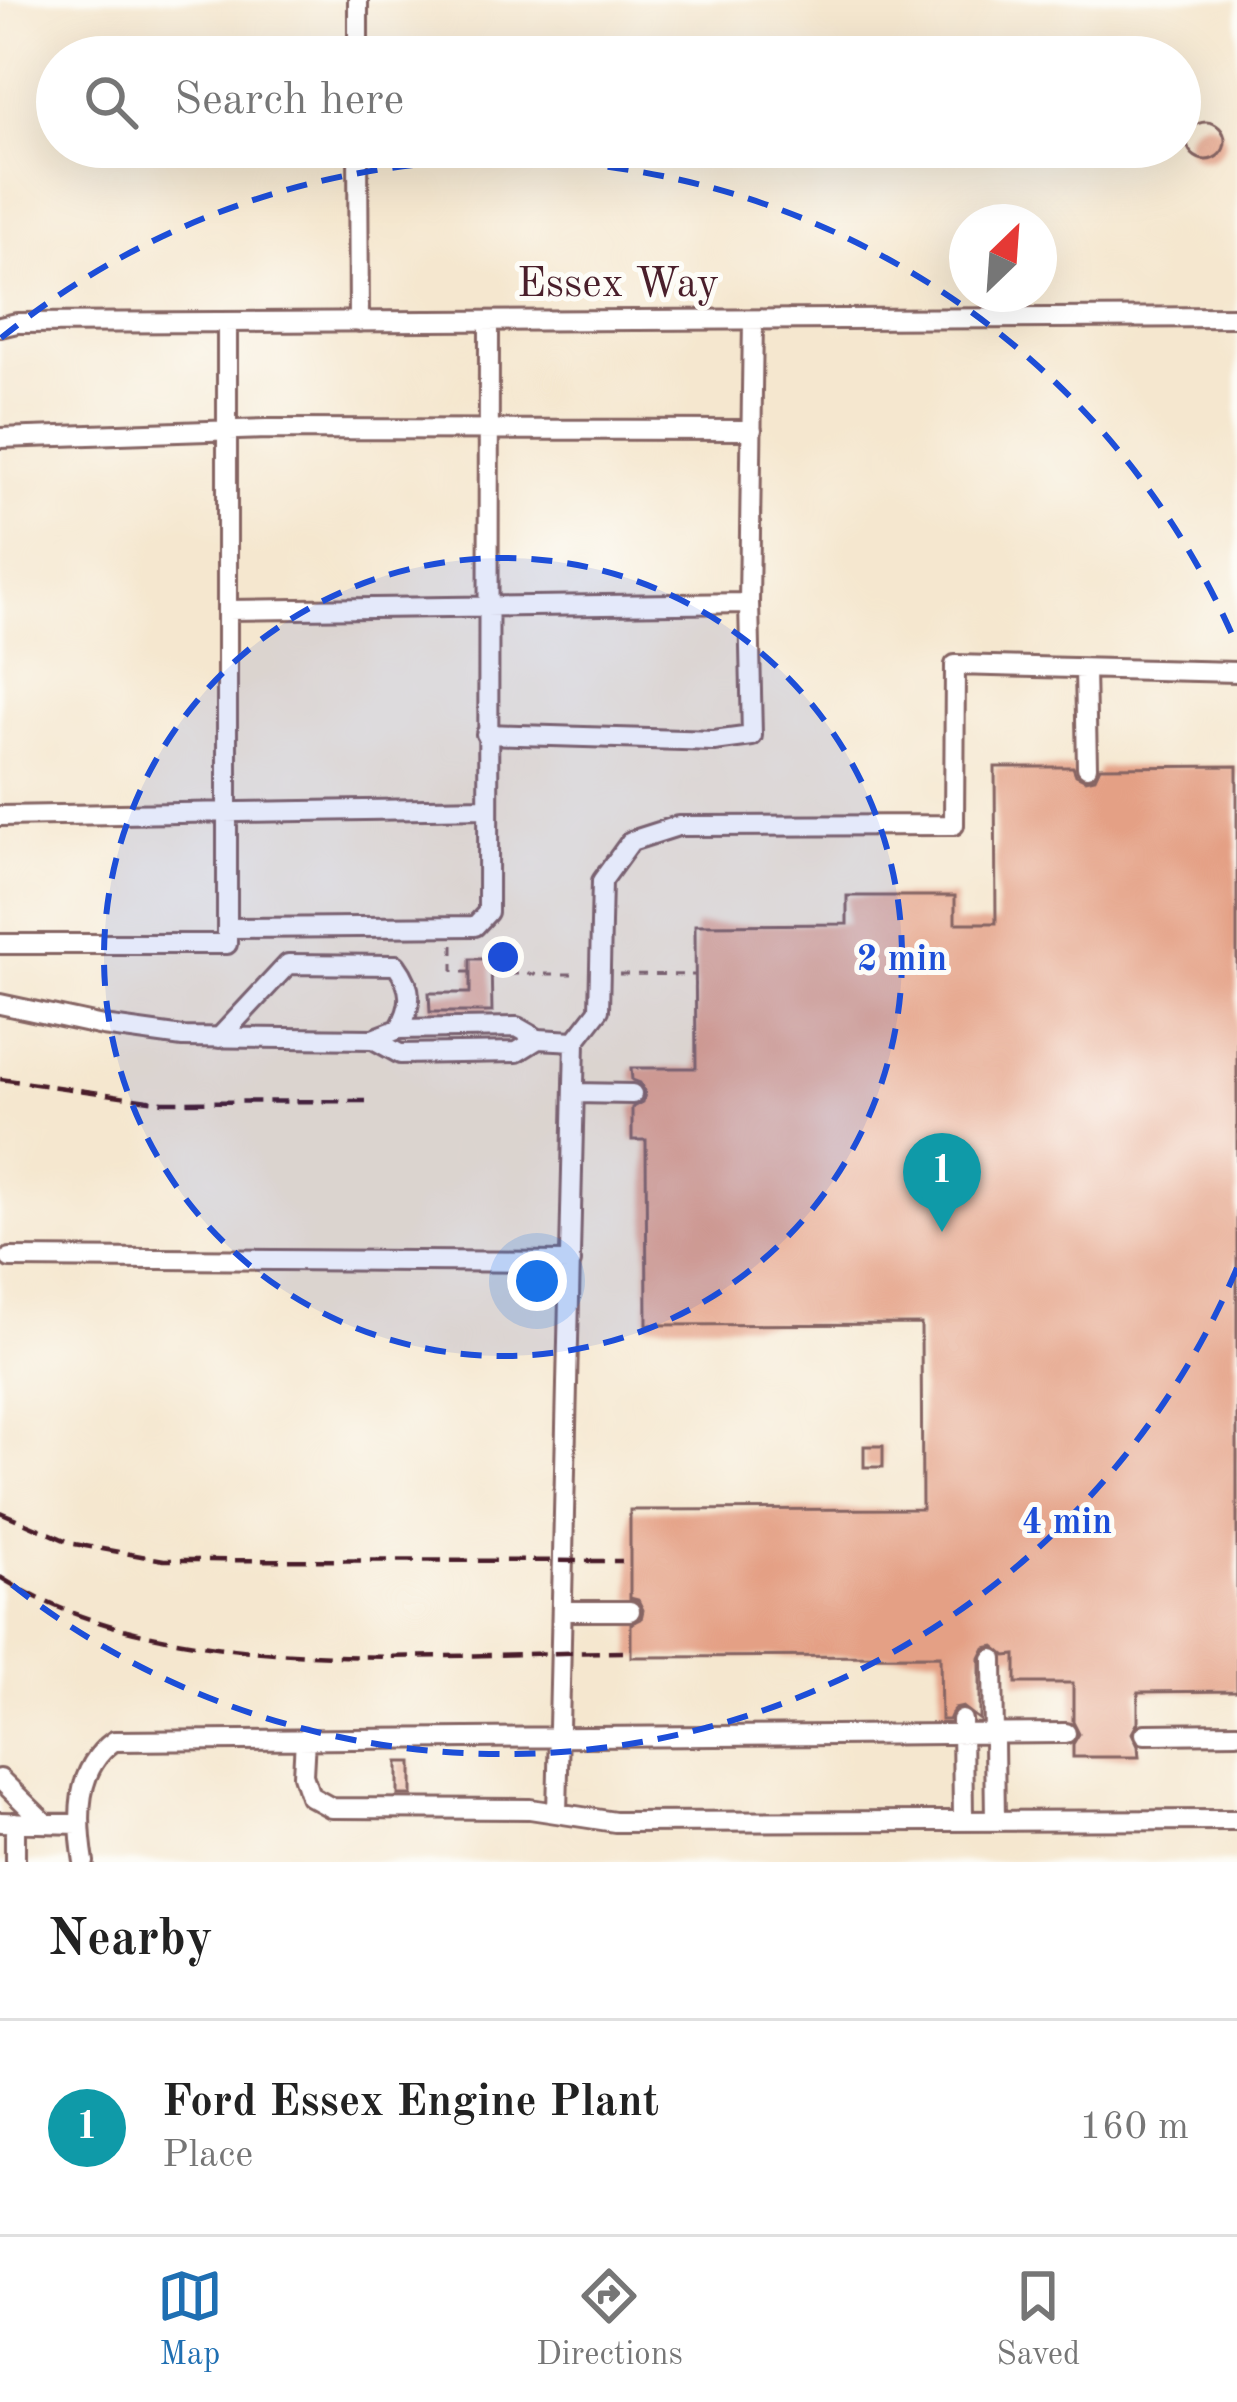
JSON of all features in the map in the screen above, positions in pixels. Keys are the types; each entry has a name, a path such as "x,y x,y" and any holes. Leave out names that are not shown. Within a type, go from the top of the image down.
{"street":[{"path":"358,0 358,36"},
{"path":"358,168 359,322"},
{"name":"Essex Way","path":"0,326 1237,317"},
{"path":"486,734 698,740 752,736 753,320"},
{"path":"0,944 227,944 227,322"},
{"path":"227,928 475,926 488,912 489,322"},
{"path":"0,439 226,430 752,430"},
{"path":"227,610 749,602"},
{"path":"557,1813 575,1041 599,1010 602,881 631,842 678,826 954,825 955,665 1237,672"},
{"path":"1085,668 1087,767"},
{"path":"0,816 488,808"},
{"path":"219,1037 288,964 396,965 411,998 399,1029"},
{"path":"0,1004 183,1037 373,1039 399,1029 517,1027 538,1040 575,1041"},
{"path":"373,1039 400,1054 517,1052 538,1040"},
{"path":"574,1093 632,1094"},
{"path":"10,1258 571,1262"},
{"path":"563,1611 631,1611"},
{"path":"993,1659 995,1821"},
{"path":"962,1727 963,1821"},
{"path":"84,1862 79,1824 84,1781 95,1755 114,1742 962,1727 994,1734 1066,1733"},
{"path":"1144,1734 1237,1733"},
{"path":"305,1738 303,1775 310,1796 332,1808 530,1809 615,1822 1237,1820"},
{"path":"0,1779 45,1823"},
{"path":"15,1860 7,1822 79,1824"}],"path":[{"path":"453,926 453,972 470,972"},
{"path":"491,974 585,974"},
{"path":"612,974 696,976"}],"building":[{"path":"1201,123 1213,124 1223,134 1219,154 1201,159"},
{"path":"1237,766 1237,1691 1138,1692 1138,1722 1132,1733 1139,1757 1073,1757 1079,1734 1073,1722 1073,1683 1016,1683 1016,1655 1006,1656 994,1646 985,1648 980,1658 980,1720 963,1707 954,1709 949,1720 941,1720 940,1656 631,1657 631,1624 641,1619 643,1610 638,1600 630,1598 630,1510 922,1509 921,1324 647,1325 646,1140 632,1140 632,1108 643,1102 645,1093 632,1080 631,1068 696,1068 695,925 847,924 847,896 955,896 955,923 996,923 995,767 1073,767 1086,780 1095,778 1100,767"},
{"path":"470,959 491,959 492,1012 430,1012 429,993 470,993"},
{"path":"864,1446 883,1446 883,1467 864,1467"},
{"path":"398,1762 412,1762 412,1795 398,1795"}],"railway":[{"path":"0,1079 163,1102 366,1101"},
{"path":"0,1512 74,1544 164,1560 622,1561"},
{"path":"0,1577 67,1611 141,1634 220,1648 386,1657 623,1652"}],"place":[{"name":"Ford Essex Engine Plant","path":"942,1232"}]}
